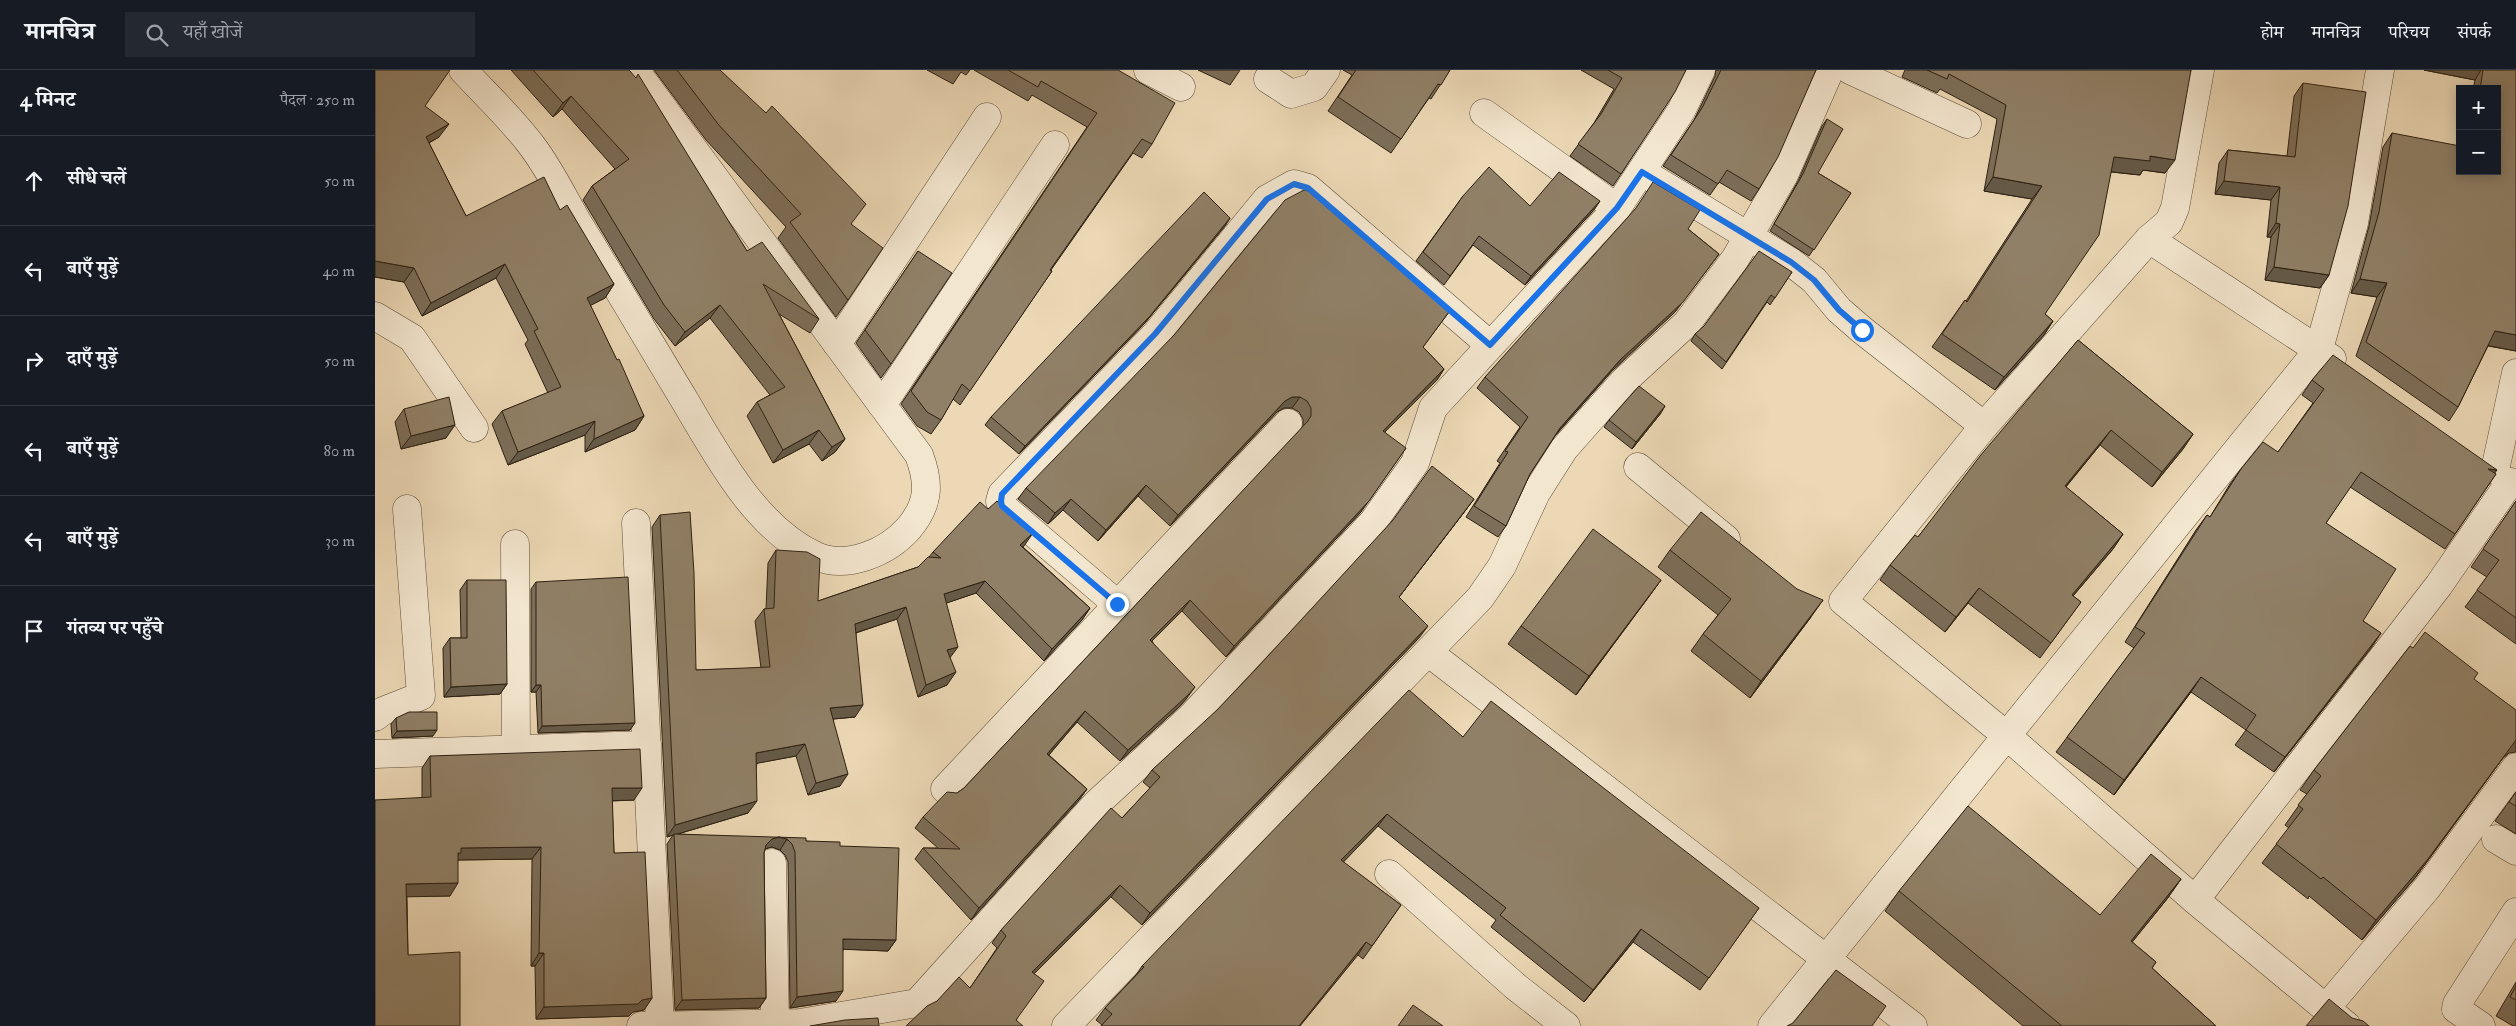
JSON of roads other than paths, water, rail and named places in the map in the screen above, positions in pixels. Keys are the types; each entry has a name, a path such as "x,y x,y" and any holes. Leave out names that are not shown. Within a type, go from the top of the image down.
{"street":[{"path":"463,70 532,146 715,451 754,508 789,540 817,557 847,561 879,552 900,538 917,518 925,499 927,476 919,455 635,70"},
{"path":"1148,70 1181,87"},
{"path":"1267,79 1291,94 1314,87 1326,70"},
{"path":"641,1026 799,1023 902,1016 917,1003 1096,804 1191,718 1373,522 1415,463 1433,408 1617,208 1681,111 1701,70"},
{"path":"1066,1026 1480,598 1518,535 1536,493 1564,449 1624,381 1687,323 1735,259 1784,175 1830,70"},
{"path":"1850,70 1967,124"},
{"path":"2200,70 2175,208 2169,222 2149,239 1830,602 2007,736 2195,900 2347,1026"},
{"path":"1773,1026 2319,349 2354,223 2380,70"},
{"path":"1484,113 1617,208"},
{"path":"837,344 987,117"},
{"path":"882,405 1055,145"},
{"path":"1642,172 1747,238 1791,262 1814,280 1839,310 1862,330 1985,426"},
{"path":"1117,604 1002,506 1002,494 1155,334 1267,199 1294,184 1308,188 1490,345"},
{"path":"2149,239 2351,371"},
{"path":"375,316 412,338 473,428"},
{"path":"2195,900 2439,585 2507,480 2516,373"},
{"path":"945,789 1288,423"},
{"path":"2471,454 2507,480"},
{"path":"1638,467 1742,552"},
{"path":"375,717 383,711 421,696 407,509"},
{"path":"637,523 660,1025"},
{"path":"515,544 516,750"},
{"path":"1428,652 1913,1026"},
{"path":"375,754 647,746"},
{"path":"2326,1008 2427,888 2516,767"},
{"path":"772,863 775,1022"},
{"path":"1389,874 1515,986 1567,1026"},
{"path":"2481,1026 2459,1012 2456,1009 2457,1004 2516,912"}]}
